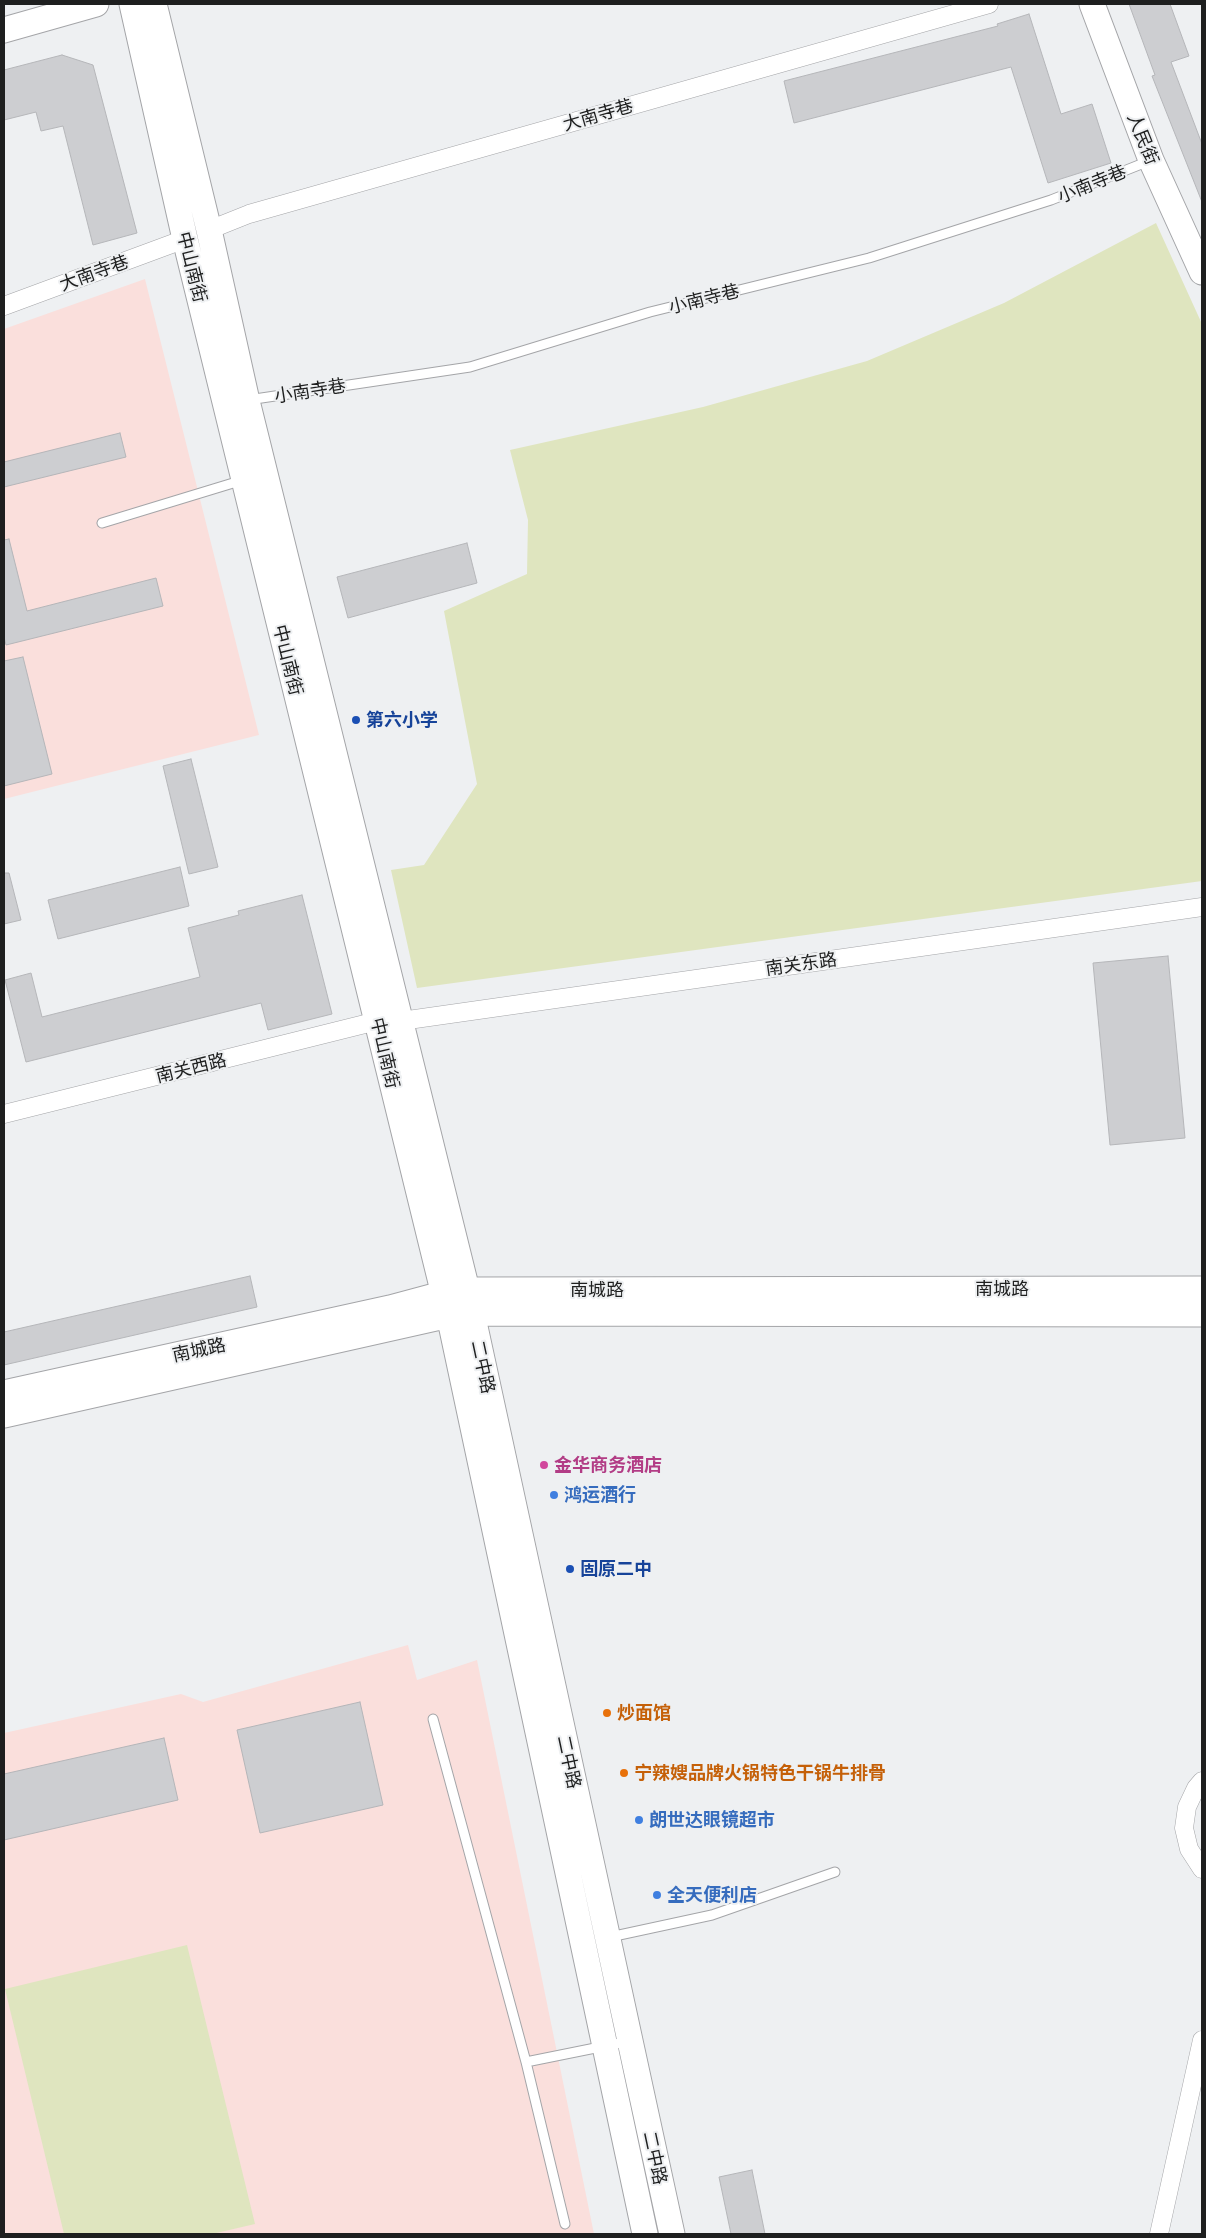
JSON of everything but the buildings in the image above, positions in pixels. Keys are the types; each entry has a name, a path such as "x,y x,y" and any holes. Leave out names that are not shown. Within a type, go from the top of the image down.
{"main road":[{"path":"4,13 37,4"},
{"path":"4,30 96,4"},
{"name":"中山南街","path":"132,4 185,239 255,477 457,1303"},
{"name":"中山南街","path":"154,4 247,401 255,477"},
{"name":"人民街","path":"1092,4 1151,160 1202,272"},
{"name":"南城路","path":"4,1393 390,1308 457,1303 1202,1289"},
{"name":"南城路","path":"4,1415 457,1303 1202,1314"},
{"name":"二中路","path":"457,1303 607,1938 672,2234"},
{"name":"二中路","path":"457,1303 605,2046 645,2234"}],"street":[{"name":"大南寺巷","path":"208,230 249,214 989,4"},
{"name":"大南寺巷","path":"4,306 185,239"},
{"name":"南关东路","path":"389,1021 1202,907"},
{"name":"南关西路","path":"4,1114 389,1021"},
{"path":"1202,1781 1196,1788 1187,1807 1184,1828 1189,1849 1202,1869"},
{"path":"1159,2234 1202,2040"}],"lane":[{"name":"小南寺巷","path":"247,401 470,367 650,312 869,258 1051,200 1151,160"},
{"path":"102,523 255,477"},
{"path":"432,1719 526,2062 565,2224"},
{"path":"607,1938 712,1915 835,1872"},
{"path":"526,2062 630,2041"}],"shaded area":[{"path":"145,279 259,735 4,799 4,329"},
{"path":"408,1645 417,1680 477,1660 594,2234 4,2234 4,1733 181,1694 203,1702"}],"green space":[{"path":"1156,223 1202,324 1202,881 417,988 391,870 424,865 477,784 444,611 527,574 528,520 510,450 703,407 867,361 1004,303"},
{"path":"187,1945 255,2224 212,2234 64,2234 5,1989"}],"place":[{"name":"第六小学","path":"356,720"},
{"name":"金华商务酒店","path":"544,1465"},
{"name":"鸿运酒行","path":"554,1495"},
{"name":"固原二中","path":"570,1569"},
{"name":"炒面馆","path":"607,1713"},
{"name":"宁辣嫂品牌火锅特色干锅牛排骨","path":"624,1773"},
{"name":"朗世达眼镜超市","path":"639,1820"},
{"name":"全天便利店","path":"657,1895"}]}
